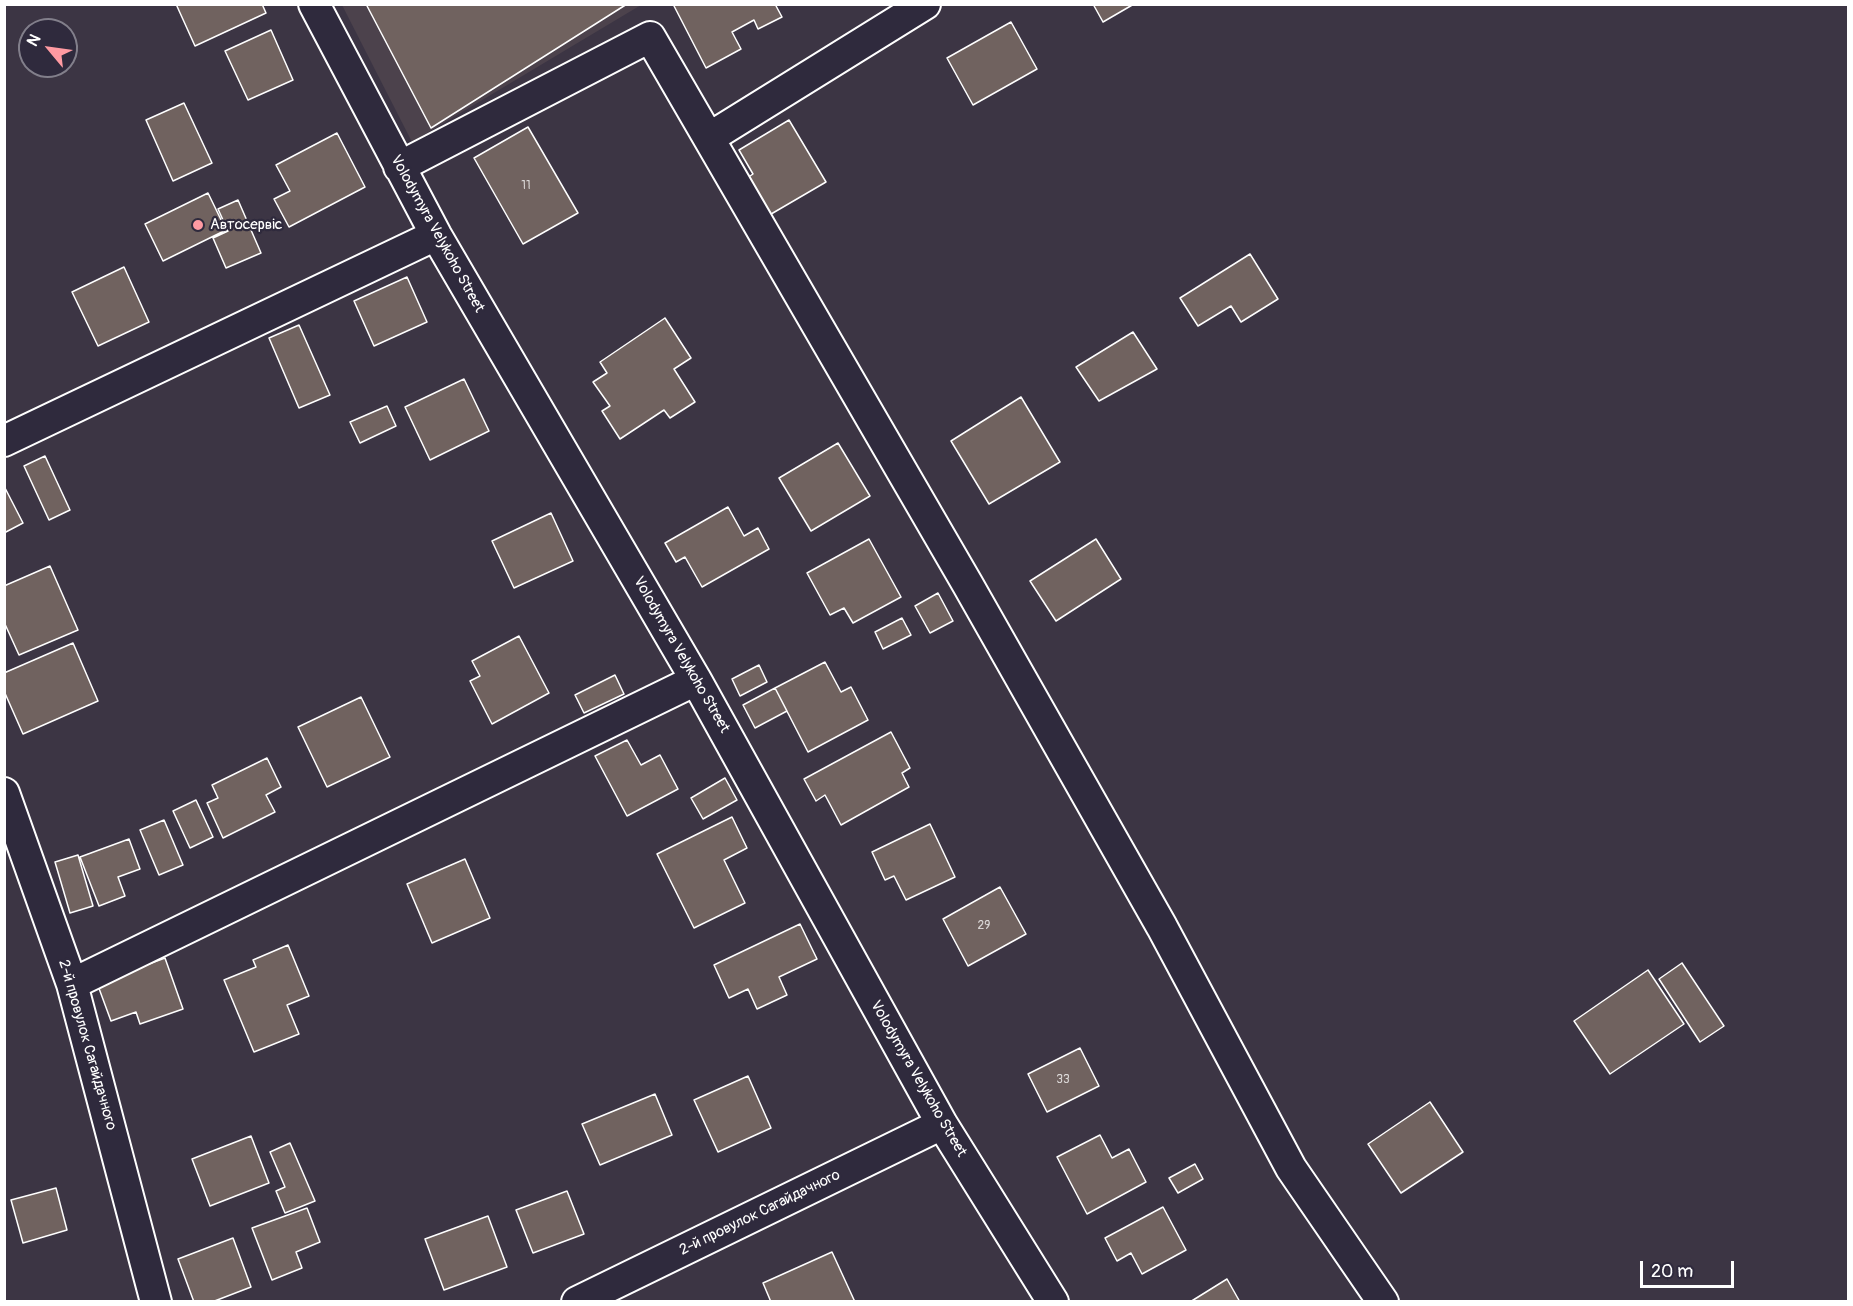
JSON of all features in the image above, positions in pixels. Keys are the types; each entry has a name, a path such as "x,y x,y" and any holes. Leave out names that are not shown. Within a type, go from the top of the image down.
{"street":[{"name":"Volodymyra Velykoho Street","path":"314,4 436,235 696,680 942,1124 1053,1302"},
{"path":"709,138 925,4"},
{"path":"399,167 650,37 957,565 1150,907 1291,1168 1383,1302"},
{"path":"4,441 436,235"},
{"path":"72,984 696,680"},
{"name":"2-й провулок Сагайдачного","path":"4,794 72,984 156,1302"},
{"name":"2-й провулок Сагайдачного","path":"577,1302 942,1124"}],"shaded area":[{"path":"342,5 641,5 412,142"}],"building":[{"path":"176,4 262,4 266,13 195,46"},
{"path":"366,4 627,4 431,128"},
{"path":"673,4 775,4 782,17 758,29 754,20 732,32 741,49 706,68"},
{"path":"1093,4 1134,4 1103,22"},
{"path":"1011,22 1037,69 973,105 947,58"},
{"path":"271,30 293,80 248,100 225,51"},
{"path":"184,103 212,163 173,181 146,120"},
{"path":"789,120 826,182 766,217 744,180 753,174 739,150"},
{"path":"528,127 578,213 523,244 474,158"},
{"path":"337,133 365,187 289,227 274,199 290,191 276,165"},
{"path":"208,193 226,230 163,261 145,224"},
{"path":"238,200 261,253 226,268 213,238 228,231 218,209"},
{"path":"1250,254 1278,299 1241,322 1231,306 1198,326 1180,298"},
{"path":"124,267 149,322 98,346 72,292"},
{"path":"407,277 427,322 374,346 354,301"},
{"path":"665,318 691,358 674,369 695,402 670,418 664,410 620,439 602,411 610,406 593,382 607,373 600,362"},
{"path":"299,325 330,395 299,408 269,338"},
{"path":"1133,332 1157,369 1099,401 1076,367"},
{"path":"464,379 489,431 430,460 405,407"},
{"path":"1021,397 1060,462 989,504 951,441"},
{"path":"387,406 396,426 360,443 350,422"},
{"path":"838,443 870,496 811,531 779,478"},
{"path":"45,456 70,510 49,520 24,466"},
{"path":"4,486 23,523 4,533"},
{"path":"728,507 744,536 758,528 769,549 702,587 685,557 676,562 665,543"},
{"path":"551,513 573,561 514,588 492,541"},
{"path":"869,539 901,597 853,623 844,608 830,615 807,573"},
{"path":"1096,539 1121,579 1056,621 1030,581"},
{"path":"50,566 78,630 19,655 4,622 4,586"},
{"path":"938,593 953,621 930,633 915,606"},
{"path":"902,618 911,635 883,649 875,632"},
{"path":"519,636 549,693 492,724 470,681 480,676 472,661"},
{"path":"73,643 98,701 23,734 4,691 4,673"},
{"path":"825,662 841,692 851,687 868,720 808,752 775,688"},
{"path":"759,665 767,682 740,696 732,679"},
{"path":"615,675 624,694 584,713 575,695"},
{"path":"775,688 787,711 755,728 743,705"},
{"path":"361,697 390,757 327,787 298,727"},
{"path":"891,732 910,768 902,773 909,787 841,825 825,795 816,801 804,779"},
{"path":"627,740 641,765 660,755 678,789 627,816 595,756"},
{"path":"267,758 281,787 266,795 275,812 223,838 207,803 218,798 212,785"},
{"path":"725,778 737,800 703,819 691,798"},
{"path":"196,800 213,837 190,848 173,811"},
{"path":"732,817 747,848 724,860 745,903 694,928 657,854"},
{"path":"164,820 183,865 159,875 140,830"},
{"path":"930,824 955,877 906,900 894,876 885,880 872,852"},
{"path":"129,839 140,869 118,877 125,896 99,906 80,857"},
{"path":"78,855 93,906 70,913 55,862"},
{"path":"465,859 490,918 432,943 407,884"},
{"path":"1000,887 1026,934 968,966 943,919"},
{"path":"800,924 817,959 779,977 787,995 757,1009 748,989 729,998 714,965"},
{"path":"288,945 309,996 287,1005 299,1034 254,1052 224,980 256,967 253,960"},
{"path":"165,958 183,1009 140,1024 136,1012 111,1021 97,983"},
{"path":"1682,963 1724,1026 1700,1042 1659,979"},
{"path":"1648,970 1684,1024 1610,1074 1574,1021"},
{"path":"1080,1048 1099,1086 1047,1112 1028,1074"},
{"path":"748,1076 771,1128 718,1152 694,1100"},
{"path":"655,1094 672,1135 600,1165 582,1124"},
{"path":"1430,1102 1463,1152 1401,1193 1368,1144"},
{"path":"1100,1135 1112,1158 1129,1149 1146,1182 1087,1214 1057,1157"},
{"path":"251,1136 269,1183 210,1206 192,1159"},
{"path":"290,1143 315,1201 285,1213 276,1191 285,1187 270,1152"},
{"path":"1195,1164 1203,1179 1178,1193 1169,1178"},
{"path":"56,1188 67,1230 23,1243 11,1200"},
{"path":"567,1191 584,1234 533,1253 516,1210"},
{"path":"1163,1207 1186,1250 1142,1274 1131,1253 1117,1261 1105,1238"},
{"path":"307,1208 320,1242 296,1252 302,1268 272,1280 252,1228"},
{"path":"488,1216 507,1267 444,1290 425,1239"},
{"path":"233,1238 251,1287 212,1302 194,1302 178,1259"},
{"path":"832,1252 855,1302 771,1302 763,1283"},
{"path":"1227,1279 1240,1302 1190,1302"}],"place":[{"name":"Автосервіс","path":"198,225"}]}
